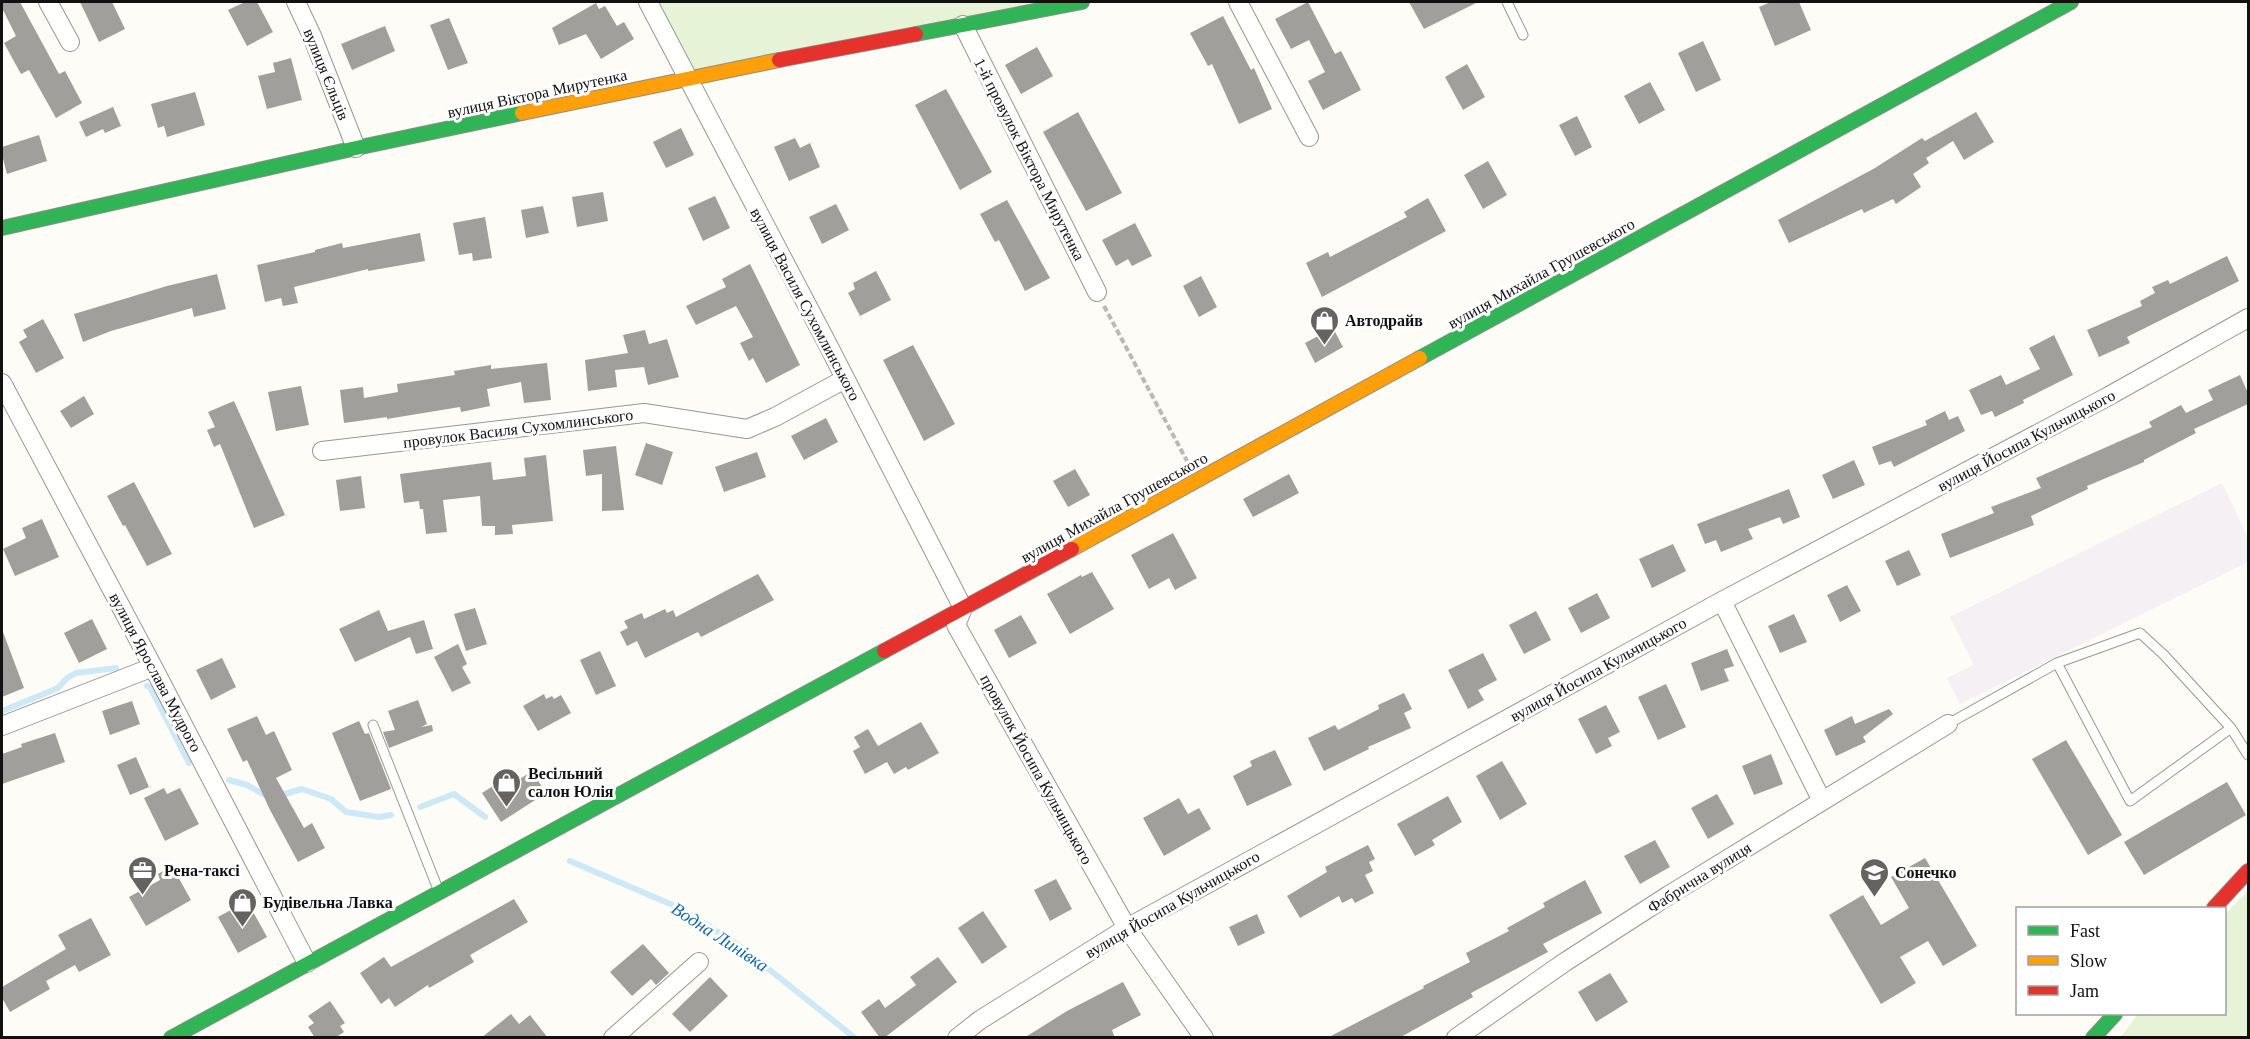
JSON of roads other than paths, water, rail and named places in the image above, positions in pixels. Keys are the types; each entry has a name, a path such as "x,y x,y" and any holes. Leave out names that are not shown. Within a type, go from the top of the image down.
{"street":[{"path":"48,2 70,42"},
{"name":"вулиця Єльців","path":"296,2 312,36 356,148"},
{"name":"вулиця Василя Сухомлинського","path":"648,2 846,379 963,608"},
{"name":"вулиця Віктора Мирутенка","path":"2,228 356,148 687,78 1082,2"},
{"path":"1238,2 1309,137"},
{"name":"вулиця Михайла Грушевського","path":"171,1038 2071,2"},
{"name":"1-й провулок Віктора Мирутенка","path":"963,25 1096,292"},
{"name":"вулиця Йосипа Кульчицького","path":"957,1038 980,1020 1127,928 1722,601 2107,397 2248,318"},
{"name":"провулок Василя Сухомлинського","path":"322,451 644,413 747,429 775,417 846,379"},
{"name":"вулиця Ярослава Мудрого","path":"2,382 307,963"},
{"path":"1722,601 1822,801"},
{"name":"провулок Йосипа Кульчицького","path":"963,608 956,625 1127,928"},
{"path":"2,726 153,667"},
{"name":"Фабрична вулиця","path":"1456,1038 1564,962 1948,724"},
{"path":"2216,907 2248,871"},
{"path":"1127,928 1204,1038"},
{"path":"613,1038 699,962"},
{"path":"2093,1038 2114,1015"}],"lane":[{"path":"1507,2 1523,35"},
{"path":"1948,724 2057,663 2140,633 2164,655 2231,728 2248,755"},
{"path":"2057,663 2130,801 2231,728"},
{"path":"373,725 439,892"}],"waterway":[{"path":"2,711 58,688 67,678 76,673 116,668"},
{"path":"147,686 150,687 189,763"},
{"path":"229,780 247,785 263,794 281,795 302,789 331,799 346,812 379,817 391,815"},
{"path":"420,807 454,794 485,817"},
{"name":"Водна Линівка","path":"570,861 675,906 704,923 741,947 855,1038"}],"place":[{"name":"Автодрайв","path":"1324,346"},
{"name":"Весільний салон Юлія","path":"507,808"},
{"name":"Рена-таксі","path":"143,896"},
{"name":"Сонечко","path":"1874,898"},
{"name":"Будівельна Лавка","path":"242,928"}]}
